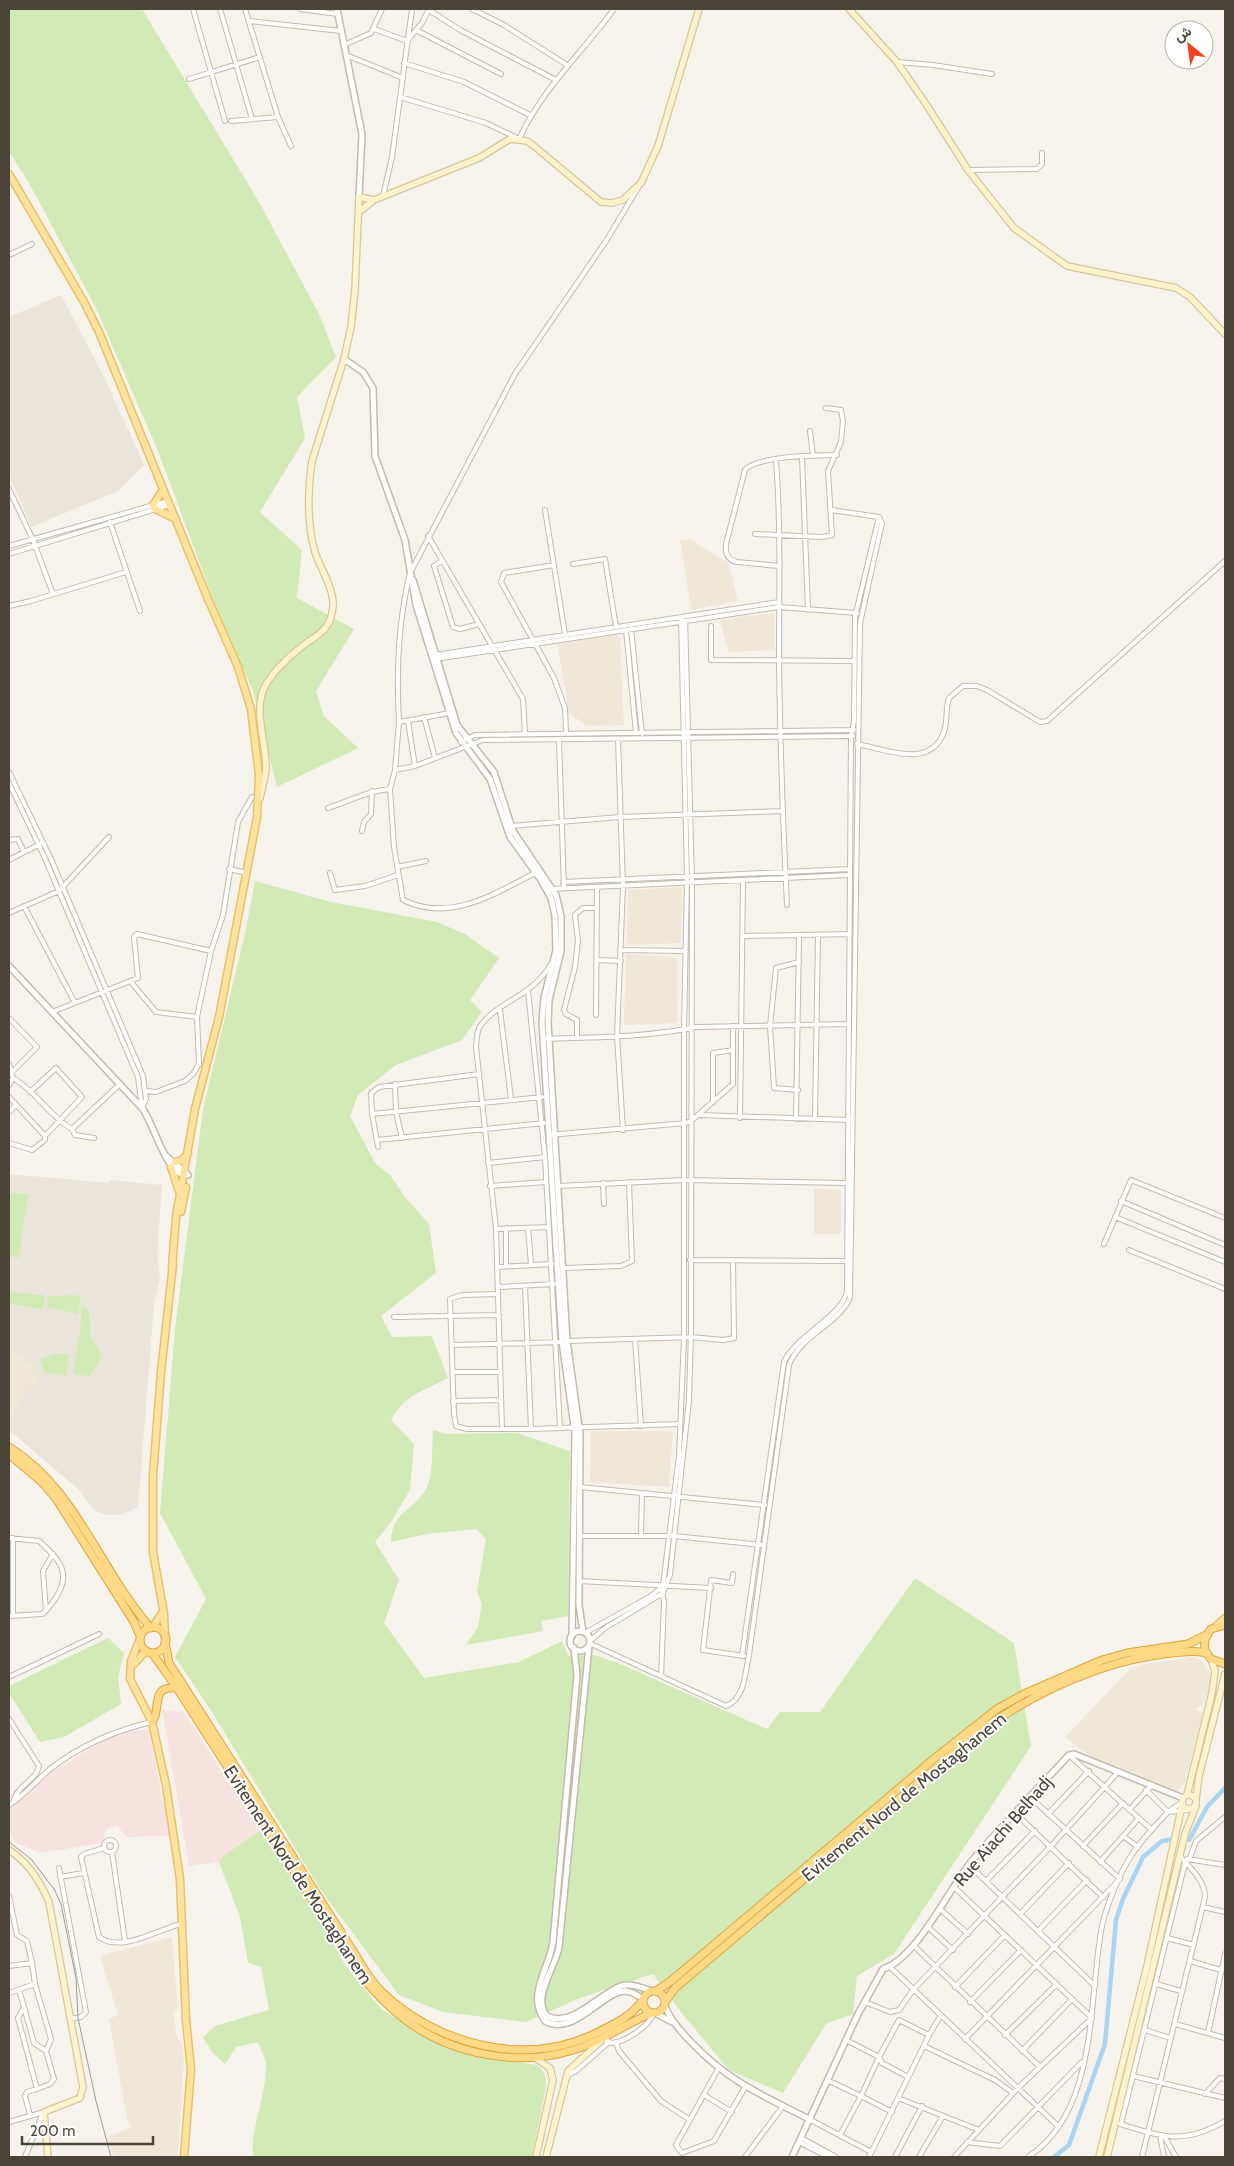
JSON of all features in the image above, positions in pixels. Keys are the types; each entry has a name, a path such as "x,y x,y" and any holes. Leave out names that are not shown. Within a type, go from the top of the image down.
{"highway":[{"path":"9,1447 26,1458 58,1490 131,1602 152,1627 161,1630 165,1640 162,1649 149,1652 141,1646 140,1638 130,1616 57,1500 44,1483 9,1454"},
{"path":"1225,1625 1216,1626 1208,1634 1204,1646 1209,1656 1225,1664"},
{"path":"140,1638 145,1630 152,1627"},
{"name":"Evitement Nord de Mostaghanem","path":"654,1990 671,1981 934,1758 997,1709 1024,1694 1102,1660 1127,1653 1188,1644 1208,1634"},
{"name":"Evitement Nord de Mostaghanem","path":"165,1640 168,1663 370,1977 398,2006 426,2026 447,2036 491,2048 515,2050 548,2048 586,2038 633,2012 643,1999"},
{"name":"Evitement Nord de Mostaghanem","path":"149,1652 177,1688 361,1976 377,1994 410,2024 447,2042 493,2055 535,2058 572,2051 605,2040 654,2013"},
{"name":"Evitement Nord de Mostaghanem","path":"665,2004 675,1988 978,1732 1005,1713 1052,1688 1126,1660 1169,1654 1209,1656"},
{"path":"152,1722 155,1717 158,1696 166,1689 177,1688"},
{"path":"654,1990 662,1994 665,2004 654,2013 644,2008 643,1999 654,1990"}],"main road":[{"path":"360,212 374,200 479,158 503,142 519,139 534,146 601,202 612,203 623,200 641,183 658,146 698,9"},
{"path":"849,9 897,62 968,170 1014,228 1059,262 1082,270 1176,288 1184,292 1225,334"},
{"path":"9,174 92,316 246,689 255,739 256,798 247,873 219,1017 199,1095 188,1151 186,1174 180,1196 160,1372 153,1475 153,1552 163,1607 165,1640"},
{"path":"256,798 266,766 260,715 264,688 300,648 319,636 328,626 332,616 333,603 313,543 309,478 312,461 344,359 351,327 360,212 359,197 374,200"},
{"path":"163,490 154,507 176,520"},
{"path":"172,1267 199,1095"},
{"path":"180,1196 173,1165 185,1158 188,1151"},
{"path":"152,1627 160,1619 163,1607"},
{"path":"1216,1626 1225,1618"},
{"path":"140,1638 133,1652 130,1670 133,1687 152,1722 176,1849 186,2024 191,2070 184,2157"},
{"path":"130,1670 136,1659 149,1652"},
{"path":"1099,2157 1212,1692 1216,1671 1209,1656"},
{"path":"1107,2157 1118,2123 1185,1834 1196,1802 1199,1776 1225,1674"},
{"path":"1184,1804 1193,1796 1196,1802"},
{"path":"1184,1804 1196,1802"},
{"path":"9,1851 23,1861 37,1879 48,1902 83,2087 83,2095 76,2101 44,2112 48,2157"},
{"path":"546,2157 566,2076 575,2062 605,2040"},
{"path":"535,2058 550,2068 553,2080 536,2157"},
{"path":"553,2080 566,2076"}],"street":[{"path":"193,9 225,121"},
{"path":"220,9 252,119"},
{"path":"244,9 250,21 278,117 291,146"},
{"path":"300,9 338,11 362,134 359,197"},
{"path":"344,45 359,40 374,29 382,9"},
{"path":"383,196 403,78 412,9"},
{"path":"407,41 429,9 460,30 556,80"},
{"path":"472,9 504,25 567,65"},
{"path":"400,97 486,123 519,139 530,115 567,65 592,39 614,9"},
{"path":"250,21 342,31"},
{"path":"374,29 407,41"},
{"path":"416,30 501,74"},
{"path":"346,55 403,78"},
{"path":"189,79 235,63 260,57"},
{"path":"897,62 933,65 992,74"},
{"path":"404,63 464,82 530,115"},
{"path":"231,120 278,117"},
{"path":"968,170 1037,169 1042,164 1042,153"},
{"path":"535,873 487,898 444,909 422,908 404,900 398,875 390,789 395,770 399,722 396,682 401,608 410,573 428,536 491,422 515,374 606,241 641,183"},
{"path":"9,255 32,244"},
{"path":"344,359 358,367 374,388 375,456 402,533 410,573 457,725 474,744 494,772 510,837 547,889 555,916 557,940 544,998 562,1342 560,1428"},
{"path":"755,534 780,537 832,535 828,471 837,455 841,442 842,413 839,409 826,408"},
{"path":"810,432 813,456"},
{"path":"779,566 732,561 726,550 745,470 755,463 837,455"},
{"path":"802,457 808,610"},
{"path":"776,460 780,537 780,737 787,905"},
{"path":"9,489 35,546 53,594"},
{"path":"9,546 169,503"},
{"path":"9,554 154,507"},
{"path":"545,510 564,634"},
{"path":"589,1643 726,1706 736,1701 740,1694 749,1655 765,1505 784,1362 795,1346 844,1300 847,1291 848,1024 853,875 852,736 855,661 858,613 882,523 879,517 831,510"},
{"path":"110,522 140,611"},
{"path":"428,536 523,699 525,734"},
{"path":"573,564 605,559 616,629"},
{"path":"442,561 434,566 453,627 460,628 479,624"},
{"path":"857,744 908,755 925,752 941,740 945,730 949,698 957,689 970,685 987,690 1044,722 1225,561"},
{"path":"554,565 504,573 500,582 536,644 561,696 567,740"},
{"path":"9,606 126,572"},
{"path":"435,657 564,634 625,628 779,602"},
{"path":"683,619 780,607 858,613"},
{"path":"853,869 859,730 860,661 858,613"},
{"path":"574,1648 582,1651 605,1628 662,1591 666,1584 690,1400 691,1028 683,619"},
{"path":"711,626 711,660 860,661"},
{"path":"631,627 643,738"},
{"path":"625,628 636,739"},
{"path":"493,648 536,644 616,629"},
{"path":"435,657 460,742 490,779 508,826 554,889 561,916 562,940 560,961 549,1000 546,1040 547,1096 558,1186 559,1265 556,1284 565,1376 577,1427 580,1487 579,1614 589,1643 559,1947 544,1989 542,2007 548,2016 560,2019 576,2013 619,1987 630,1985 654,1990"},
{"path":"399,722 450,713"},
{"path":"424,717 435,758"},
{"path":"408,721 415,766"},
{"path":"460,742 475,735 566,732 859,730"},
{"path":"558,733 564,888"},
{"path":"395,770 415,766 485,740 858,736"},
{"path":"618,739 623,886 617,1036 623,1130"},
{"path":"9,772 10,779 43,842 143,1076 146,1099 142,1108"},
{"path":"9,783 38,845 138,1077 142,1108"},
{"path":"328,808 372,792 390,789"},
{"path":"362,831 364,822 371,814 372,792"},
{"path":"146,1091 156,1092 185,1081 199,1064 197,1017 211,951 223,915 238,822 256,798"},
{"path":"508,826 687,813 783,810"},
{"path":"9,913 58,891 110,837"},
{"path":"9,840 18,839 24,852"},
{"path":"9,860 43,842"},
{"path":"397,867 426,861"},
{"path":"229,869 247,873"},
{"path":"564,882 743,880 853,869"},
{"path":"330,873 335,890 365,886 398,875"},
{"path":"547,889 785,875 853,875"},
{"path":"676,1497 684,1338 686,1123 684,1030 689,880"},
{"path":"740,1118 743,1025 743,880"},
{"path":"596,1015 597,887"},
{"path":"24,906 76,1003"},
{"path":"576,1038 577,1020 566,1014 564,1010 577,950 576,915 583,908 597,908"},
{"path":"51,1012 131,982 139,976 134,937 137,934 211,951"},
{"path":"796,1119 798,1090 799,935"},
{"path":"744,936 818,935 851,937"},
{"path":"815,1119 818,935"},
{"path":"742,1656 762,1545 789,1365 798,1349 845,1306 851,1293 853,1120 851,937"},
{"path":"621,950 686,951"},
{"path":"502,1429 496,1229 479,1074 477,1034 481,1025 528,991 541,979 554,956"},
{"path":"597,960 621,961"},
{"path":"798,1090 774,1088 770,1026 776,968 800,962"},
{"path":"9,966 142,1108 166,1156 173,1165 186,1174"},
{"path":"131,982 156,1012 197,1017"},
{"path":"528,991 540,1097 550,1227 559,1265"},
{"path":"500,1010 512,1100"},
{"path":"9,1018 37,1047 10,1072"},
{"path":"546,1040 743,1025 798,1026 848,1024"},
{"path":"552,1135 623,1130 691,1121 733,1084 733,1026"},
{"path":"714,1102 712,1054 717,1051 733,1050"},
{"path":"9,1064 13,1078 30,1092 59,1122 72,1129 75,1135 94,1138"},
{"path":"9,1143 32,1150 44,1140 45,1136 82,1097 56,1068 30,1092"},
{"path":"378,1148 372,1114 371,1093 379,1086 479,1074"},
{"path":"9,1085 13,1078"},
{"path":"72,1129 120,1084"},
{"path":"395,1084 396,1112 402,1138"},
{"path":"372,1114 547,1096"},
{"path":"9,1097 45,1136"},
{"path":"9,1112 16,1105"},
{"path":"699,1115 740,1118 853,1120"},
{"path":"377,1140 549,1123"},
{"path":"488,1163 545,1157"},
{"path":"558,1186 684,1180 847,1183"},
{"path":"1104,1244 1121,1201 1133,1180 1225,1218"},
{"path":"490,1186 546,1182"},
{"path":"497,1267 532,1264 620,1266 632,1261 629,1182"},
{"path":"603,1183 604,1204"},
{"path":"1121,1201 1225,1245"},
{"path":"1115,1217 1225,1262"},
{"path":"496,1229 550,1227"},
{"path":"506,1228 506,1265"},
{"path":"528,1228 532,1264"},
{"path":"1129,1250 1225,1288"},
{"path":"690,1260 847,1261"},
{"path":"452,1345 499,1345 690,1337 723,1340 734,1338 733,1260"},
{"path":"499,1288 556,1284"},
{"path":"525,1286 531,1429"},
{"path":"498,1294 453,1296 450,1299 453,1401 455,1422 458,1428 531,1429 680,1424"},
{"path":"394,1317 499,1315"},
{"path":"635,1339 641,1426"},
{"path":"453,1372 500,1372"},
{"path":"453,1401 501,1400"},
{"path":"577,1427 571,1644 574,1648 577,1675 553,1942 550,1961 538,1987 537,2005 545,2021 559,2024 581,2016 622,1992 632,1992 643,1999"},
{"path":"580,1487 765,1505"},
{"path":"641,1536 642,1493"},
{"path":"579,1536 672,1536 762,1545"},
{"path":"11,1538 37,1540 53,1554 61,1565 64,1582 62,1588 46,1611 37,1615 11,1616 11,1538"},
{"path":"46,1611 42,1572 53,1554"},
{"path":"733,1574 732,1583 711,1580 703,1650 742,1656 749,1655"},
{"path":"579,1581 666,1584 711,1588"},
{"path":"572,1636 577,1632 584,1632 662,1591"},
{"path":"661,1676 662,1591"},
{"path":"9,1677 99,1634"},
{"path":"9,1719 39,1766 38,1771 16,1794 14,1802"},
{"path":"9,1805 50,1769 89,1746 114,1732 152,1722"},
{"path":"1069,1755 1074,1754 1152,1785 1184,1804"},
{"path":"1069,1755 1106,1786 1152,1830"},
{"name":"Rue Aiachi Belhadj","path":"792,2157 846,2040 883,1969 890,1967 913,1945 928,1927 969,1865 1014,1812 1069,1755"},
{"path":"1048,1814 1089,1771"},
{"path":"865,2002 894,2012 899,2010 913,1990 1003,1897 1119,1772"},
{"path":"1130,1809 1152,1785"},
{"path":"1146,1790 1168,1812"},
{"path":"1030,1797 1120,1879"},
{"path":"1083,1846 1123,1803"},
{"path":"1028,2157 1039,2150 1058,2126 1070,2105 1083,2061 1092,2018 1102,1925 1120,1879 1132,1853 1168,1812 1184,1804"},
{"path":"1168,1812 1184,1804"},
{"path":"1014,1812 1052,1845 1103,1897"},
{"path":"1225,1817 1196,1840 1187,1861 1133,2076 1118,2123 1162,2136 1197,2135 1225,2121"},
{"path":"1100,1862 1139,1818"},
{"path":"986,1881 1035,1831"},
{"path":"1123,1836 1138,1847"},
{"path":"104,1848 106,1841 114,1840 117,1846 112,1852 126,1941"},
{"path":"112,1852 104,1848 82,1856 98,1937 109,1943 126,1941 181,1924"},
{"path":"1142,2157 1203,1907 1205,1888 1187,1861 1180,1856 1172,1854"},
{"path":"1187,1861 1225,1865"},
{"path":"1020,1914 1069,1863"},
{"path":"969,1865 1096,1986"},
{"path":"59,1868 86,2012 81,2017 70,2019"},
{"path":"60,1877 84,1873"},
{"path":"965,2039 1120,1879"},
{"path":"1038,1931 1086,1880"},
{"path":"954,1887 1092,2018"},
{"path":"9,1896 17,1935 26,1941 35,1984 51,2039 46,2051 54,2079 50,2084 27,2092 25,2096 30,2115"},
{"path":"1203,1907 1225,1912"},
{"path":"940,1909 968,1934"},
{"path":"928,1927 952,1950"},
{"path":"955,1987 1005,1935"},
{"path":"1167,1938 1194,1944"},
{"path":"913,1945 986,2018 1040,2067"},
{"path":"970,2002 1020,1950"},
{"path":"1208,2032 1225,1954"},
{"path":"1190,1961 1223,1969"},
{"path":"9,1966 32,1963"},
{"path":"890,1967 965,2039 1038,2105 1058,2126"},
{"path":"9,1993 35,1984"},
{"path":"1005,2035 1057,1984"},
{"path":"1156,1984 1181,1991"},
{"path":"19,1990 34,2043 46,2051"},
{"path":"1022,2051 1072,1999"},
{"path":"665,2004 675,2023 718,2069 745,2087 871,2152"},
{"path":"24,2007 18,2018 37,2089"},
{"path":"605,2040 616,2042 646,2025 654,2013 675,2023"},
{"path":"869,2157 928,2035 941,2015"},
{"path":"954,2157 1018,2088 1092,2018"},
{"path":"840,2135 898,2020 928,2035"},
{"path":"1175,2024 1225,2038"},
{"path":"1145,2030 1170,2038"},
{"path":"846,2040 879,2057 882,2063 908,2077"},
{"path":"616,2042 619,2051 662,2101 690,2120"},
{"path":"924,2046 995,2080 1013,2094"},
{"path":"967,2142 1000,2146 1083,2061"},
{"path":"718,2069 676,2146 683,2153 714,2141 745,2087"},
{"path":"1133,2076 1225,2098"},
{"path":"1205,2094 1220,2078 1225,2079"},
{"path":"827,2080 892,2112"},
{"path":"704,2095 732,2112"},
{"path":"898,2098 978,2130"},
{"path":"745,2157 783,2106"},
{"path":"895,2157 922,2106"},
{"path":"9,2116 11,2121 44,2112"},
{"path":"25,2157 44,2112"},
{"path":"919,2157 943,2116"},
{"path":"1162,2136 1164,2157"},
{"path":"1162,2136 1176,2157"},
{"path":"800,2140 828,2157"},
{"path":"800,2140 836,2157"}],"shaded area":[{"path":"61,295 104,377 144,465 118,491 31,527 9,475 9,317"},
{"path":"690,539 729,564 738,601 691,610 680,540"},
{"path":"774,613 775,650 728,652 720,620"},
{"path":"613,635 620,638 624,725 587,726 569,713 557,643"},
{"path":"682,887 681,943 627,945 628,890"},
{"path":"626,954 678,958 677,1023 624,1025"},
{"path":"9,1174 109,1183 110,1180 162,1185 157,1255 160,1280 154,1304 138,1507 120,1515 108,1515 95,1511 78,1489 9,1430 9,1417 41,1374 9,1348"},
{"path":"814,1188 841,1190 841,1234 814,1234"},
{"path":"9,1348 42,1374 9,1417"},
{"path":"591,1431 673,1431 669,1487 590,1482"},
{"path":"1193,1657 1201,1660 1212,1676 1205,1703 1196,1709 1203,1713 1185,1782 1177,1792 1090,1756 1065,1737 1130,1669 1145,1664"},
{"path":"162,1710 183,1711 260,1831 223,1856 219,1862 189,1866"},
{"path":"149,1729 171,1836 127,1837 117,1826 106,1829 102,1843 41,1853 16,1843 9,1830 9,1807 52,1772 118,1732"},
{"path":"172,1937 178,2009 173,2013 177,2039 182,2041 184,2058 178,2157 114,2157 106,2137 131,2128 130,2124 128,2125 109,2019 118,2015 100,1956"}],"green space":[{"path":"9,9 142,9 259,202 319,314 336,357 297,397 305,438 260,512 302,550 297,598 354,629 316,691 324,716 358,748 277,787 253,691 213,599 158,451 96,308 29,183 9,152"},
{"path":"255,881 331,902 437,922 465,934 499,958 470,1000 482,1012 462,1040 396,1065 358,1095 350,1116 375,1163 390,1175 405,1197 429,1224 436,1273 381,1316 392,1337 432,1336 448,1378 408,1399 391,1420 414,1444 410,1490 391,1522 375,1542 399,1580 384,1623 424,1678 519,1662 562,1641 568,1656 594,1655 618,1663 767,1729 780,1712 820,1712 915,1578 1014,1643 1031,1746 894,1954 857,1976 853,2014 826,2024 783,2093 729,2070 680,2011 653,1974 580,1998 526,2022 443,2012 399,1995 320,1889 210,1709 175,1657 206,1599 160,1513 175,1329 203,1109 246,929"},
{"path":"9,1193 28,1194 19,1258 9,1256"},
{"path":"9,1292 45,1295 43,1309 9,1304"},
{"path":"77,1295 81,1298 78,1314 47,1307 48,1296"},
{"path":"82,1305 89,1311 90,1335 101,1353 99,1362 90,1376 73,1374 80,1332"},
{"path":"58,1353 69,1355 66,1376 44,1373 40,1359"},
{"path":"433,1430 446,1434 517,1433 570,1451 568,1616 541,1621 543,1631 466,1645 478,1627 482,1604 477,1591 486,1539 476,1529 427,1534 391,1542 395,1523 423,1494 430,1480"},
{"path":"108,1638 124,1653 118,1677 121,1704 64,1737 40,1742 9,1693 9,1686"},
{"path":"260,1831 303,1893 346,1966 380,2008 423,2036 474,2055 537,2065 542,2070 546,2086 532,2157 253,2157 254,2134 266,2076 266,2064 258,2042 236,2047 225,2064 212,2052 203,2037 215,2026 269,2010 261,1967 248,1963 240,1917 219,1862 223,1856"}],"waterway":[{"path":"1189,1840 1207,1807 1225,1788"},
{"path":"1054,2157 1069,2145 1105,2044 1116,1920 1123,1899 1143,1857 1162,1841 1175,1839"}],"tram line":[{"path":"9,1842 31,1859 54,1889 61,1904 76,1978 78,2018 96,2101 111,2157"}]}
